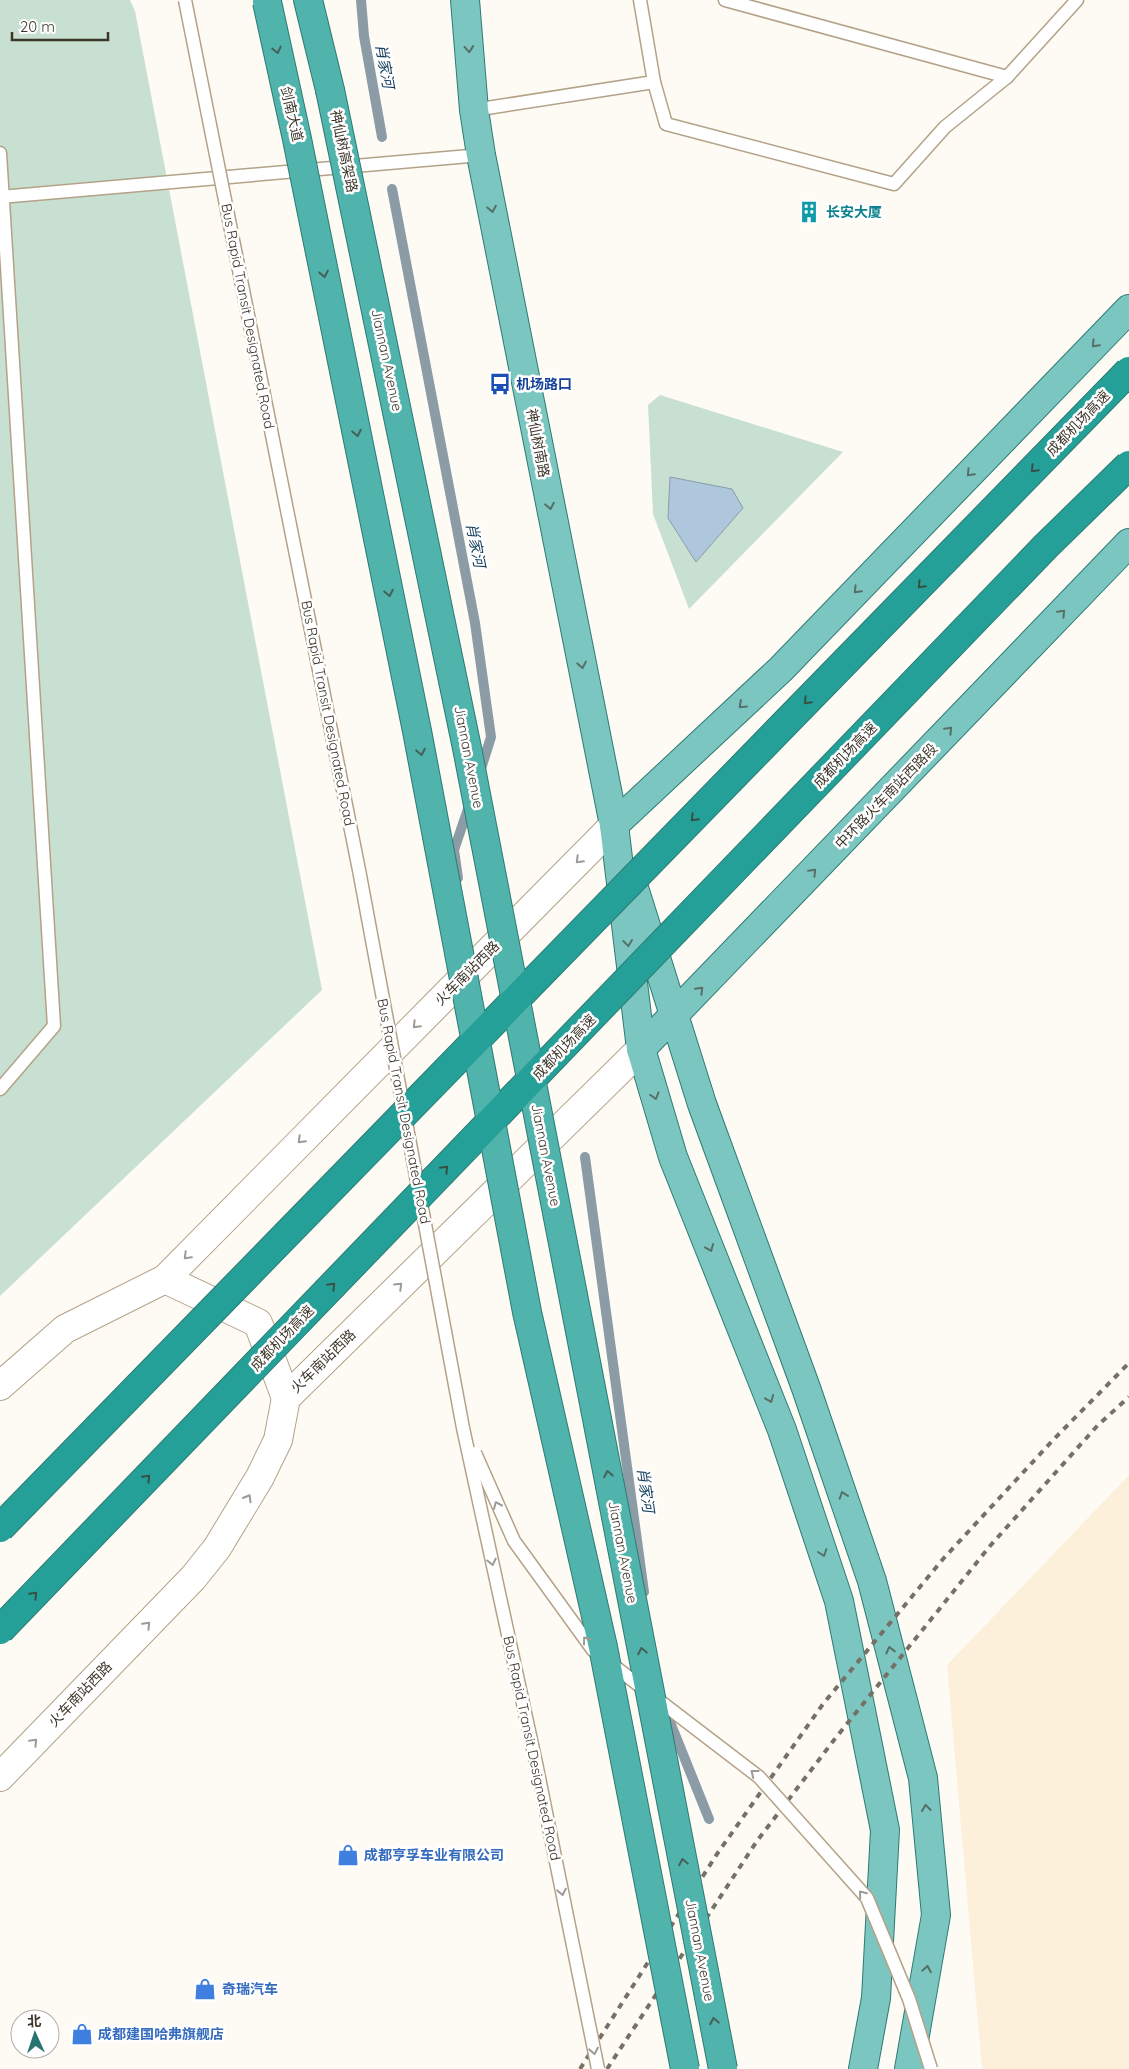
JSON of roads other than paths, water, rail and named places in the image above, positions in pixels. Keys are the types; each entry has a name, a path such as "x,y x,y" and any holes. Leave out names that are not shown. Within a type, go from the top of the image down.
{"highway":[{"path":"308,0 330,90"},
{"path":"326,0 330,90"},
{"name":"剑南大道","path":"266,1 301,158 415,721 527,1312 603,1647 685,2069"},
{"name":"神仙树高架路","path":"330,90 357,212"},
{"name":"Jiannan Avenue","path":"357,212 467,748 723,2069"},
{"name":"成都机场高速","path":"0,1528 1129,371"},
{"name":"成都机场高速","path":"0,1630 1046,546 1129,464"}],"main road":[{"name":"神仙树南路","path":"465,0 474,110 481,155 614,825"},
{"path":"614,825 781,669 1129,309"},
{"name":"中环路火车南站西路段","path":"641,1049 675,1016 1129,542"},
{"path":"614,825 702,1104 806,1388 872,1581 923,1778 936,1916 909,2069"},
{"path":"614,825 641,1049 673,1157 782,1430 839,1601 885,1830 876,1998 863,2069"},
{"name":"火车南站西路","path":"0,1386 65,1329 165,1279 614,825"},
{"name":"火车南站西路","path":"0,1777 193,1578 217,1548 260,1477 278,1440 286,1398 641,1049"},
{"path":"165,1279 258,1323 286,1398"}],"lane":[{"name":"Bus Rapid Transit Designated Road","path":"185,0 359,870 463,1428 534,1754 598,2069"},
{"path":"640,0 654,82 666,124 894,184 945,127 1008,77 1077,0"},
{"path":"725,0 1008,77"},
{"path":"474,110 654,82"},
{"path":"0,152 1,197 54,1026 0,1089"},
{"path":"1,197 481,155"},
{"name":"Bus Rapid Transit Designated Road","path":"463,1428 514,1541 593,1650 759,1777 866,1898 909,1999 931,2069"}],"water":[{"path":"670,477 732,489 743,508 696,562 668,518"}],"waterway":[{"name":"肖家河","path":"361,0 364,36 382,137"},
{"name":"肖家河","path":"392,189 475,623 491,737 480,772"},
{"name":"肖家河","path":"458,878 454,850 470,803"},
{"name":"肖家河","path":"585,1157 644,1592"},
{"name":"肖家河","path":"664,1707 709,1819"}],"railway":[{"path":"580,2069 717,1854 823,1704 943,1559 1054,1439 1129,1363"},
{"path":"607,2069 757,1841 834,1740 990,1546 1098,1425 1129,1397"}],"place":[{"name":"长安大厦","path":"809,212"},
{"name":"机场路口","path":"500,384"},
{"name":"成都亨孚车业有限公司","path":"348,1855"},
{"name":"奇瑞汽车","path":"205,1989"},
{"name":"成都建国哈弗旗舰店","path":"82,2034"}]}
